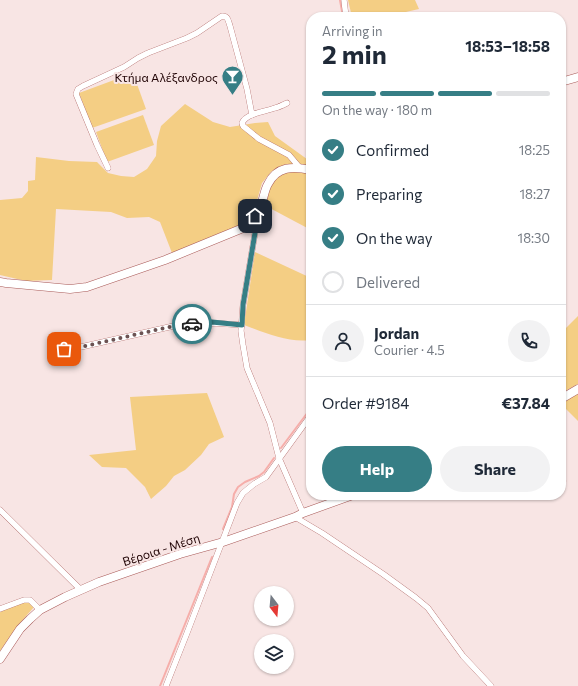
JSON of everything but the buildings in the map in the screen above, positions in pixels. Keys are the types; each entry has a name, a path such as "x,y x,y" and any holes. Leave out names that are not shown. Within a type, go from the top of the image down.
{"street":[{"path":"344,0 345,12"},
{"path":"108,168 76,94 78,89 124,67 148,53 187,38 222,16 228,18 252,115"},
{"path":"566,81 578,77"},
{"path":"287,102 277,107 252,115 245,119 242,123 243,126 259,139 289,155 301,169"},
{"path":"0,282 70,289 87,287 165,260 248,226 262,203 268,184 276,172 285,168 306,170"},
{"path":"255,216 255,233 243,305 242,338 247,368 270,423 279,458 299,515 322,533 383,574 428,608 463,656 491,686"},
{"path":"64,349 72,349 178,325 212,322 242,325"},
{"path":"566,396 578,389"},
{"path":"166,686 237,503 243,493 266,477 306,422"},
{"name":"Βέροια - Μέση","path":"0,659 20,629 40,610 64,597 99,582 180,554 223,542 340,500"},
{"path":"0,510 81,590"},
{"path":"0,610 24,600 30,600 40,610"}],"shaded area":[{"path":"348,0 415,0 419,9 406,12 351,12"},
{"path":"133,73 146,109 92,128 79,93"},
{"path":"185,104 213,122 230,127 268,122 275,136 306,158 306,167 286,165 275,169 262,183 256,204 242,225 172,253 160,222 149,217 127,218 111,212 56,209 52,280 26,281 0,275 0,200 22,198 28,191 28,181 35,180 36,157 69,161 97,162 108,173 134,177 147,169 156,156 157,141 161,126"},
{"path":"143,115 154,145 107,162 96,132"},
{"path":"284,170 306,172 306,227 264,205 269,185"},
{"path":"255,252 306,276 306,341 285,339 244,325"},
{"path":"578,316 578,384 566,390 566,328"},
{"path":"207,393 224,437 209,444 201,455 185,470 174,476 166,486 151,499 145,487 126,468 102,467 89,455 136,450 130,397"},
{"path":"578,393 578,421 566,409 566,400"},
{"path":"21,602 29,602 34,607 20,623 0,651 0,612"}],"waterway":[{"path":"340,0 342,12"},
{"path":"281,448 306,415"},
{"path":"223,529 232,507 234,494 238,487 264,472 274,458"},
{"path":"160,686 212,557"}],"way so far":[{"path":"64,349 72,349 178,325 192,324"}],"place":[{"name":"Κτήμα Αλέξανδρος","path":"233,96"}],"route":[{"path":"192,324 212,322 242,325 243,305 255,233 255,216"}]}
